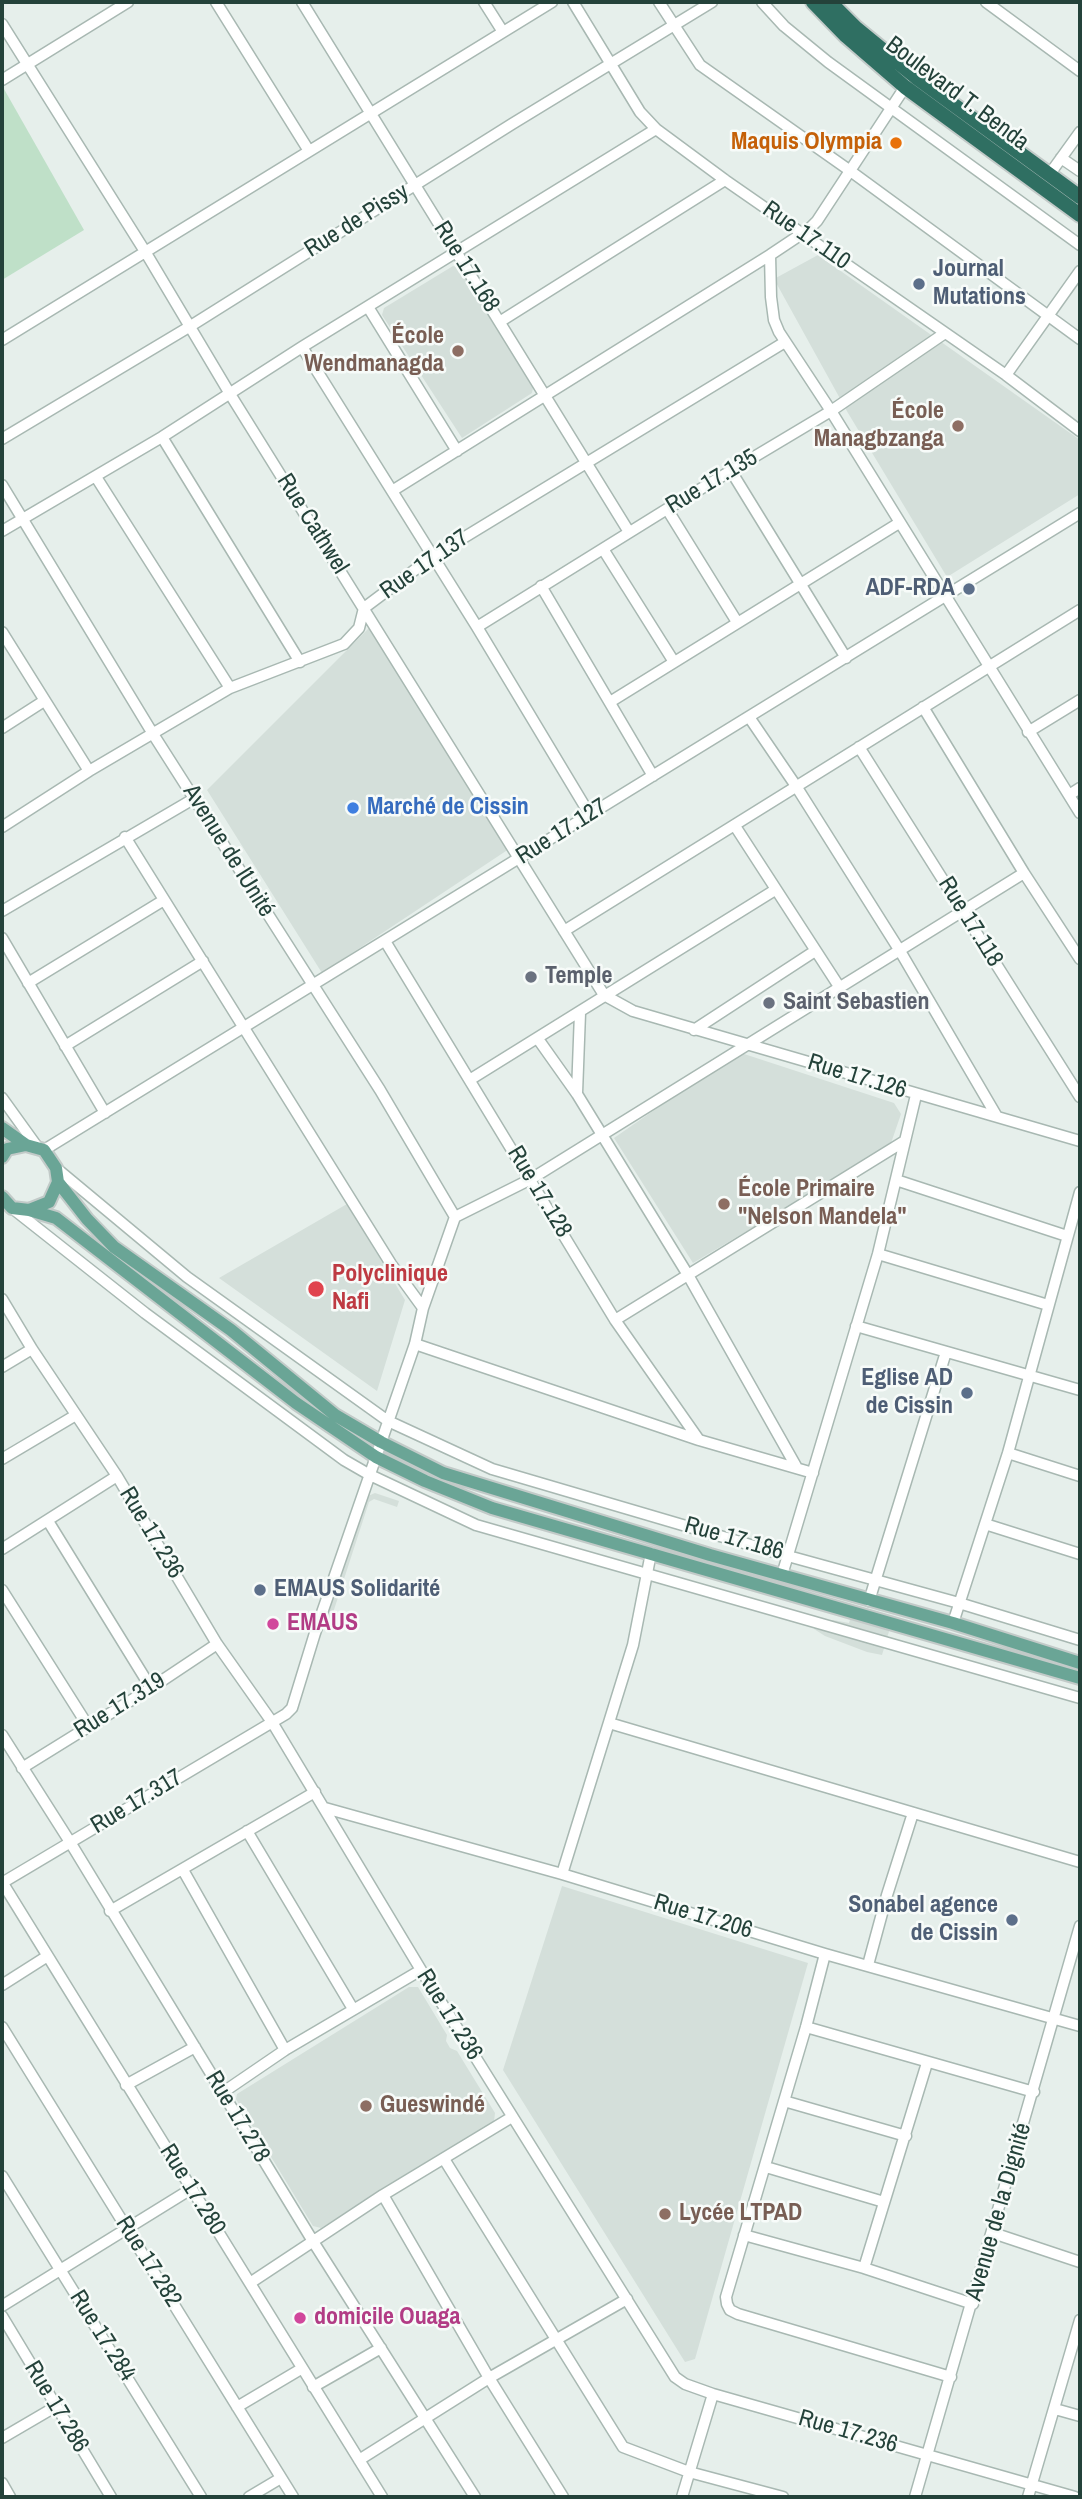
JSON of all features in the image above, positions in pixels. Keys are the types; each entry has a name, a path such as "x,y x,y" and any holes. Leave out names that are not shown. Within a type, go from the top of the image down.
{"highway":[{"name":"Boulevard T. Benda","path":"813,2 846,36 905,87 1080,215"},
{"name":"Boulevard T. Benda","path":"830,2 856,28 917,78 1080,197"}],"main road":[{"path":"2,1128 36,1148 56,1168 58,1182 49,1202 29,1210"},
{"path":"2,1157 7,1149 36,1148"},
{"name":"Rue 17.186","path":"58,1182 86,1219 114,1247 231,1331 335,1415 443,1473 869,1601 953,1623 1080,1664"},
{"path":"2,1198 12,1208 56,1218 296,1403 376,1457 425,1481 492,1508 1080,1678"}],"street":[{"path":"2,80 128,2"},
{"path":"215,2 309,151"},
{"path":"484,2 503,32"},
{"path":"3,336 146,253 552,2"},
{"name":"Rue 17.110","path":"573,2 640,112 656,128 725,180 1006,375 1080,431"},
{"path":"659,2 700,65 1080,339"},
{"name":"Rue de Pissy","path":"2,439 189,327 712,2"},
{"path":"762,2 784,26 891,108 1080,245"},
{"path":"986,2 1080,71"},
{"name":"Rue 17.168","path":"305,3 370,114 546,394 629,532"},
{"name":"Rue Cathwel","path":"2,24 604,995"},
{"path":"391,491 770,256 802,233 817,221 905,87"},
{"path":"2,531 162,437 656,128"},
{"path":"1049,175 1080,132"},
{"path":"1061,158 1080,171"},
{"path":"500,321 725,180"},
{"path":"770,256 774,320 785,342 831,411 1080,813"},
{"path":"1006,375 1080,271"},
{"path":"368,307 457,451"},
{"name":"Rue 17.135","path":"477,627 831,411 945,333"},
{"name":"Rue 17.137","path":"2,827 89,771 230,688 344,644 359,628 364,608 432,556 785,342"},
{"path":"302,347 477,627 590,815"},
{"path":"162,437 300,662"},
{"path":"730,471 846,658"},
{"path":"96,477 230,688"},
{"name":"Avenue de l´Unité","path":"2,485 153,734 380,1090 455,1217"},
{"path":"667,509 737,622"},
{"name":"Rue 17.127","path":"36,1148 105,1113 1080,513"},
{"path":"610,702 899,523"},
{"path":"603,549 674,662"},
{"path":"541,586 653,776"},
{"path":"565,931 736,827 796,786 1080,610"},
{"path":"2,632 89,771"},
{"path":"1028,732 1080,700"},
{"path":"2,728 44,701"},
{"path":"923,707 1080,959"},
{"path":"749,717 900,951 996,1115"},
{"name":"Rue 17.118","path":"859,747 1080,1097"},
{"path":"1069,795 1080,788"},
{"path":"2,911 195,798"},
{"path":"736,827 839,988"},
{"path":"125,837 391,1264 423,1308"},
{"path":"455,1217 531,1179 1024,873"},
{"path":"471,1079 775,890"},
{"path":"29,983 164,900"},
{"path":"2,938 105,1113"},
{"name":"Rue 17.128","path":"385,941 615,1320 699,1440"},
{"path":"694,1030 815,951"},
{"path":"65,1046 203,961"},
{"name":"Rue 17.126","path":"604,995 634,1011 694,1030 1080,1141"},
{"path":"577,1094 580,1013"},
{"path":"538,1039 577,1094 688,1275 797,1468"},
{"path":"782,1575 878,1254 916,1095"},
{"path":"2,1098 36,1148"},
{"path":"615,1320 903,1143"},
{"path":"56,1168 187,1277 388,1421 492,1469 1080,1640"},
{"path":"896,1180 1068,1236"},
{"path":"953,1623 1008,1453 1080,1192"},
{"path":"12,1208 145,1313 344,1460 477,1525 1080,1698"},
{"name":"Rue 17.317","path":"2,1883 292,1708 455,1217"},
{"path":"878,1254 1048,1306"},
{"name":"Rue 17.236","path":"2,1299 117,1476 217,1644 272,1722 421,1970 675,2377 685,2384 713,2394 1075,2497"},
{"path":"856,1326 1080,1390"},
{"path":"415,1343 699,1440 813,1473"},
{"path":"2,1367 32,1349"},
{"path":"869,1601 946,1352"},
{"path":"2,1460 76,1415"},
{"path":"1008,1453 1080,1476"},
{"path":"2,1549 117,1476"},
{"path":"48,1521 151,1688"},
{"path":"985,1524 1080,1554"},
{"path":"562,1874 633,1645 652,1553"},
{"path":"2,1590 88,1726"},
{"name":"Rue 17.319","path":"22,1768 217,1644"},
{"path":"609,1723 1080,1862"},
{"name":"Rue 17.278","path":"2,1735 314,2243 475,2497"},
{"path":"110,1911 315,1792"},
{"name":"Rue 17.206","path":"325,1808 562,1874 825,1954 1080,2026"},
{"path":"868,1965 914,1813"},
{"path":"247,1831 352,2009"},
{"path":"183,1870 285,2050"},
{"name":"Rue 17.280","path":"2,1883 382,2497"},
{"name":"Avenue de la Dignité","path":"915,2497 1079,1933"},
{"path":"825,1954 766,2167 726,2297 730,2310 951,2377"},
{"path":"2,1984 46,1957"},
{"path":"222,2093 285,2050 421,1970"},
{"name":"Rue 17.282","path":"2,2027 293,2497"},
{"path":"806,2027 1034,2092"},
{"path":"126,2085 195,2047"},
{"path":"864,2268 927,2063"},
{"path":"784,2101 906,2136"},
{"path":"250,2283 383,2195 512,2117"},
{"path":"444,2159 623,2447 689,2472 783,2497"},
{"path":"766,2167 884,2202"},
{"name":"Rue 17.284","path":"2,2176 201,2497"},
{"path":"2,2306 191,2189"},
{"path":"383,2195 489,2378 563,2497"},
{"path":"993,2233 1080,2262"},
{"path":"744,2235 864,2268 973,2304"},
{"path":"359,2460 489,2378 627,2299"},
{"name":"Rue 17.286","path":"2,2316 111,2497"},
{"path":"1028,2497 1080,2320"},
{"path":"313,2387 381,2348"},
{"path":"237,2407 301,2369"},
{"path":"682,2497 713,2394"},
{"path":"2,2438 55,2407"},
{"path":"1055,2409 1080,2416"},
{"path":"249,2497 281,2478"},
{"path":"2,2483 10,2497"}],"shaded area":[{"name":"École Managbzanga","path":"818,255 1080,440 1080,494 947,577 848,413 774,279"},
{"name":"École Wendmanagda","path":"453,266 459,268 533,388 532,393 462,438 382,315 384,308"},
{"path":"370,627 512,847 322,973 207,790"},
{"name":"École Primaire \"Nelson Mandela\"","path":"738,1052 894,1103 901,1114 890,1146 693,1263 614,1138"},
{"name":"Polyclinique Nafi","path":"347,1204 405,1300 377,1391 219,1278"},
{"path":"375,1493 399,1501 397,1507 374,1499 369,1502 331,1619 324,1617 363,1498"},
{"path":"852,1613 890,1628 882,1655 825,1636 814,1629 815,1622 833,1620 849,1623"},
{"name":"Lycée LTPAD","path":"562,1886 808,1963 695,2359 685,2362 503,2070"},
{"name":"Gueswindé","path":"409,1987 418,1987 447,2035 446,2041 450,2048 457,2051 495,2113 494,2122 321,2228 313,2226 236,2099 237,2094"}],"green space":[{"path":"4,89 84,230 2,280 2,91"}],"place":[{"name":"Maquis Olympia","path":"896,143"},
{"name":"Journal Mutations","path":"919,284"},
{"name":"École Wendmanagda","path":"458,351"},
{"name":"École Managbzanga","path":"958,426"},
{"name":"ADF-RDA","path":"969,589"},
{"name":"Marché de Cissin","path":"353,808"},
{"name":"Temple","path":"531,977"},
{"name":"Saint Sebastien","path":"769,1003"},
{"name":"École Primaire \"Nelson Mandela\"","path":"724,1204"},
{"name":"Polyclinique Nafi","path":"316,1289"},
{"name":"Eglise AD de Cissin","path":"967,1393"},
{"name":"EMAUS Solidarité","path":"260,1590"},
{"name":"EMAUS","path":"273,1624"},
{"name":"Sonabel agence de Cissin","path":"1012,1920"},
{"name":"Gueswindé","path":"366,2106"},
{"name":"Lycée LTPAD","path":"665,2214"},
{"name":"domicile Ouaga","path":"300,2318"}]}
